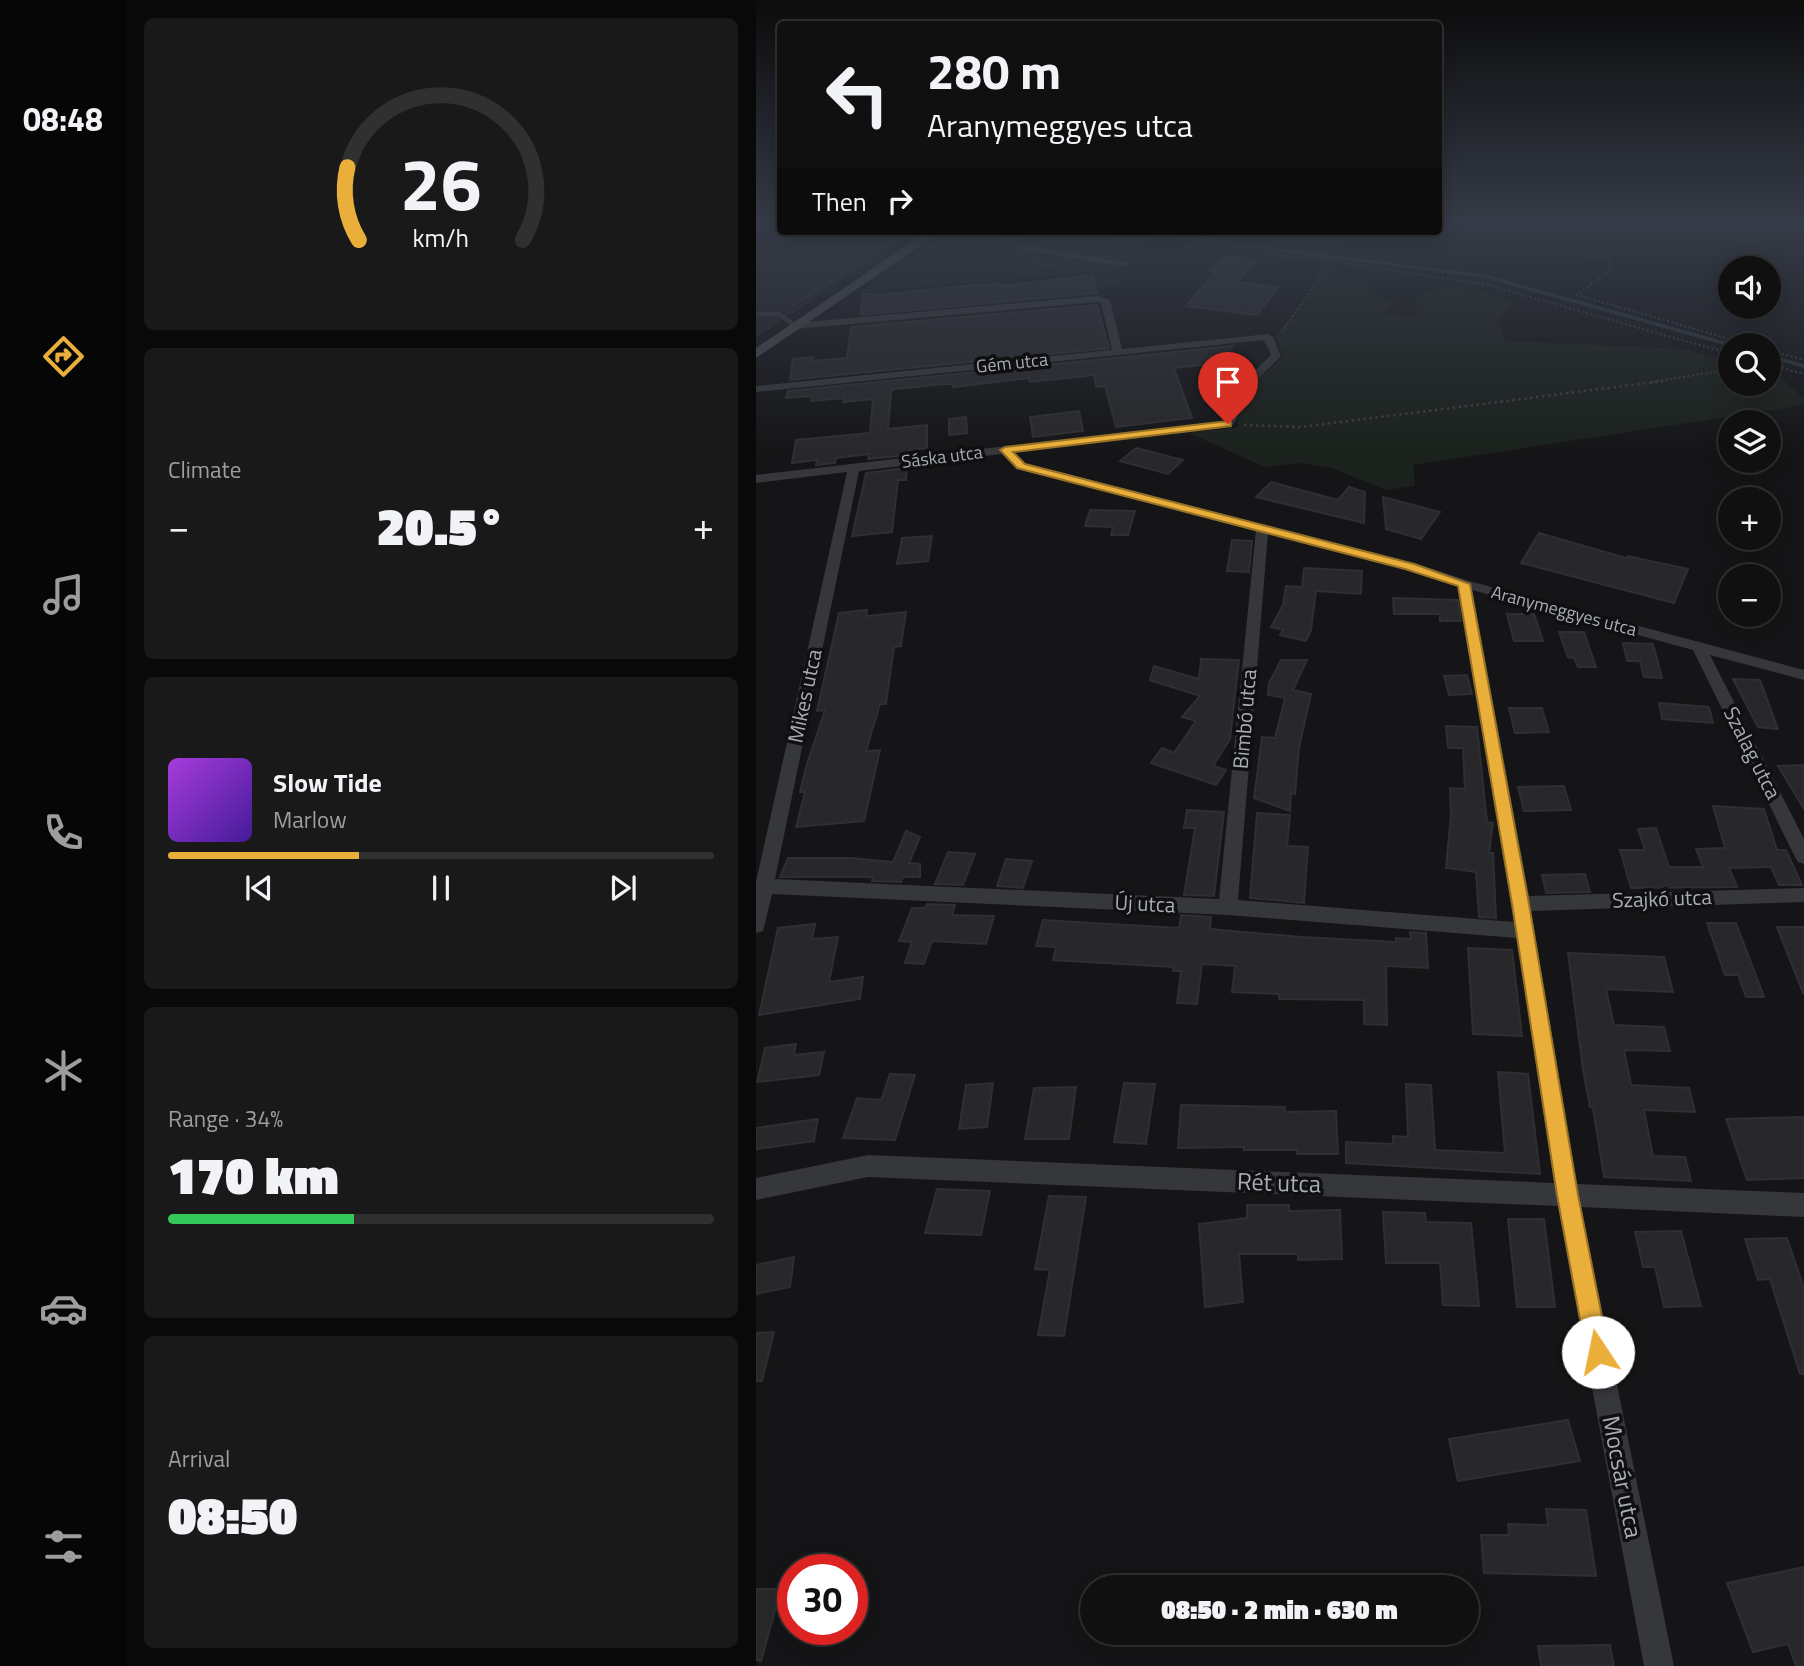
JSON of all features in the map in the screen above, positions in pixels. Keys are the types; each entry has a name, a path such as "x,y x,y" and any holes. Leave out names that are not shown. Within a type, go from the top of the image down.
{"main road":[{"path":"756,354 835,300"}],"street":[{"path":"796,326 1089,300"},
{"path":"1103,300 1118,352"},
{"path":"1228,424 1231,419 1232,399 1276,356 1268,337"},
{"name":"Gém utca","path":"756,389 1268,337"},
{"name":"Sáska utca","path":"756,479 1228,424"},
{"name":"Aranymeggyes utca","path":"1005,450 1021,466 1410,566 1464,584 1804,675"},
{"name":"Mikes utca","path":"756,925 854,467"},
{"name":"Bimbó utca","path":"1228,908 1262,530"},
{"name":"Mocsár utca","path":"1464,584 1521,904 1567,1195 1659,1666"},
{"name":"Szalag utca","path":"1700,649 1804,856"},
{"name":"Új utca","path":"764,886 1228,908 1524,931"},
{"name":"Szajkó utca","path":"1521,904 1804,895"},
{"name":"Rét utca","path":"756,1189 868,1166 1804,1205"}],"lane":[{"path":"756,314 779,314 796,326"}],"path":[{"path":"779,314 801,300"},
{"path":"1268,337 1280,335 1304,300"},
{"path":"1540,300 1718,350"},
{"path":"1593,300 1718,336"},
{"path":"1781,353 1804,360"},
{"path":"1781,367 1804,374"},
{"path":"1228,424 1301,427 1642,384 1718,371"}],"shaded area":[{"path":"756,300 813,300 756,338"},
{"path":"1304,300 1388,300 1395,303 1382,313 1417,316 1417,300 1507,300 1513,302 1498,321 1506,341 1684,349 1718,359 1718,396 1781,396 1781,378 1804,399 1804,405 1771,410 1718,410 1718,418 1413,465 1415,486 1386,490 1331,468 1300,463 1264,467 1190,433 1238,427 1237,407 1241,398 1283,355 1275,336"}],"building":[{"path":"862,300 1025,300 861,315"},
{"path":"1192,300 1269,300 1257,315 1186,306"},
{"path":"1097,305 1109,348 790,380 793,359 813,357 813,361 847,358 851,327"},
{"path":"1233,346 1220,363 1174,368 1192,418 1116,427 1105,386 1096,387 1094,375 1030,382 1029,378 953,387 953,384 945,384 895,389 891,391 888,429 927,425 927,448 909,450 909,455 868,459 869,454 836,458 835,463 816,465 817,460 792,463 796,440 870,433 873,399 811,401 812,396 786,398 788,391"},
{"path":"1079,411 1083,431 1033,437 1030,417"},
{"path":"966,417 967,433 949,435 949,419"},
{"path":"1136,448 1183,460 1168,474 1120,461"},
{"path":"907,468 906,480 898,480 892,532 852,536 866,473"},
{"path":"1271,482 1338,500 1349,487 1365,492 1364,523 1256,497"},
{"path":"1383,497 1440,512 1421,539 1386,529"},
{"path":"1090,510 1135,511 1128,535 1111,535 1113,527 1085,526"},
{"path":"1539,533 1626,558 1628,556 1688,569 1674,603 1521,563"},
{"path":"932,536 928,561 897,564 902,538"},
{"path":"1232,540 1252,541 1249,572 1227,571"},
{"path":"1304,568 1362,571 1361,594 1316,591 1311,630 1306,641 1280,635 1283,630 1271,627 1283,605 1286,586 1302,587"},
{"path":"1393,598 1458,600 1461,621 1440,621 1440,614 1394,614"},
{"path":"867,610 866,616 906,612 901,646 894,647 886,704 880,704 866,751 880,750 864,821 796,827 805,792 800,792 806,767 825,710 817,711 839,613"},
{"path":"1507,614 1534,614 1543,641 1514,641"},
{"path":"1559,632 1584,632 1596,667 1578,667 1574,658 1568,657"},
{"path":"1623,643 1653,644 1662,678 1644,677 1640,661 1627,661"},
{"path":"1201,659 1239,660 1230,739 1213,766 1226,770 1216,785 1151,763 1162,748 1174,753 1196,721 1182,717 1200,696 1150,680 1154,666 1199,679"},
{"path":"1281,660 1307,660 1293,690 1311,694 1299,748 1295,794 1291,793 1290,811 1254,798 1262,737 1275,738 1285,698 1268,695 1269,683"},
{"path":"1467,675 1472,694 1449,695 1444,676"},
{"path":"1733,679 1760,680 1778,729 1758,727"},
{"path":"1659,703 1709,707 1713,723 1662,719"},
{"path":"1509,708 1542,708 1549,732 1515,733"},
{"path":"1446,726 1477,727 1487,822 1493,823 1489,853 1493,853 1496,918 1479,917 1476,872 1446,868 1451,814 1450,788 1465,789 1463,748 1448,748"},
{"path":"1804,765 1804,809 1778,766"},
{"path":"1564,786 1571,810 1524,811 1518,787"},
{"path":"1713,806 1764,809 1777,850 1786,850 1802,885 1779,885 1771,867 1729,868 1737,887 1631,888 1620,850 1645,850 1638,829 1656,828 1669,867 1703,867 1696,849 1725,848"},
{"path":"1187,810 1224,812 1214,896 1184,895 1195,828 1184,828"},
{"path":"1257,813 1290,815 1287,846 1308,847 1304,903 1250,898"},
{"path":"906,831 920,837 909,863 920,864 920,877 903,877 901,882 872,881 873,877 780,877 788,858 851,858 893,862"},
{"path":"948,852 975,854 963,885 935,884"},
{"path":"1006,859 1032,861 1023,888 997,886"},
{"path":"1585,874 1590,892 1546,893 1542,875"},
{"path":"927,904 955,905 952,915 994,916 986,944 932,941 924,964 905,963 912,942 899,941 912,908 925,908"},
{"path":"1181,915 1211,917 1210,929 1302,937 1396,942 1396,938 1411,939 1410,932 1426,933 1428,968 1386,966 1387,1025 1364,1024 1364,1000 1279,999 1279,994 1232,992 1235,966 1202,964 1197,1004 1177,1003 1181,971 1173,971 1173,967 1053,960 1056,947 1036,946 1043,920 1179,928"},
{"path":"1707,923 1736,923 1764,997 1746,997 1738,975 1725,975"},
{"path":"815,924 812,939 838,937 829,982 863,977 860,999 759,1015 778,928"},
{"path":"1777,927 1804,927 1803,993"},
{"path":"1468,948 1512,950 1522,1036 1473,1034"},
{"path":"1568,953 1664,957 1673,992 1606,989 1614,1025 1664,1027 1670,1051 1624,1050 1631,1085 1689,1088 1695,1112 1644,1110 1653,1156 1685,1157 1691,1181 1604,1177 1593,1108 1590,1107 1583,1070"},
{"path":"796,1044 794,1055 824,1052 819,1075 757,1082 765,1048"},
{"path":"1498,1072 1528,1074 1540,1174 1346,1163 1346,1142 1393,1144 1393,1136 1408,1137 1406,1084 1431,1085 1435,1150 1505,1153"},
{"path":"890,1074 915,1075 895,1140 843,1138 857,1098 881,1100"},
{"path":"993,1083 987,1127 959,1129 966,1085"},
{"path":"1124,1083 1155,1084 1146,1144 1114,1142"},
{"path":"1076,1087 1069,1139 1025,1139 1034,1088"},
{"path":"1181,1105 1285,1107 1285,1112 1336,1111 1338,1154 1297,1154 1297,1150 1244,1150 1244,1147 1178,1148"},
{"path":"1804,1117 1804,1178 1747,1180 1726,1119"},
{"path":"818,1119 814,1141 756,1149 756,1128"},
{"path":"937,1189 990,1191 981,1235 925,1233"},
{"path":"1049,1196 1086,1197 1064,1336 1038,1335 1050,1270 1035,1269"},
{"path":"1247,1205 1289,1205 1289,1211 1340,1210 1342,1259 1298,1260 1298,1254 1239,1254 1243,1302 1205,1307 1199,1224 1247,1218"},
{"path":"1383,1212 1425,1213 1426,1222 1471,1223 1479,1306 1443,1305 1440,1263 1386,1263"},
{"path":"1508,1219 1544,1219 1555,1307 1517,1307"},
{"path":"1681,1231 1701,1306 1664,1307 1655,1267 1643,1267 1635,1232"},
{"path":"1787,1238 1804,1288 1804,1374 1800,1374 1770,1279 1758,1280 1745,1239"},
{"path":"794,1257 790,1287 756,1294 756,1265"},
{"path":"774,1332 762,1381 756,1381 756,1333"},
{"path":"1568,1420 1580,1461 1458,1481 1449,1439"},
{"path":"1546,1509 1586,1510 1596,1576 1484,1573 1481,1535 1509,1535 1508,1524 1548,1525"},
{"path":"1804,1567 1804,1666 1796,1666 1788,1644 1753,1652 1727,1583"},
{"path":"756,1589 777,1589 777,1603 761,1661 756,1660"},
{"path":"1610,1645 1614,1666 1541,1666 1538,1646"}],"waterway":[{"path":"1569,300 1718,341"},
{"path":"1781,359 1804,366"}],"route":[{"path":"1228,424 1005,450 1021,466 1410,566 1464,584 1521,904 1567,1195 1598,1352"}]}
